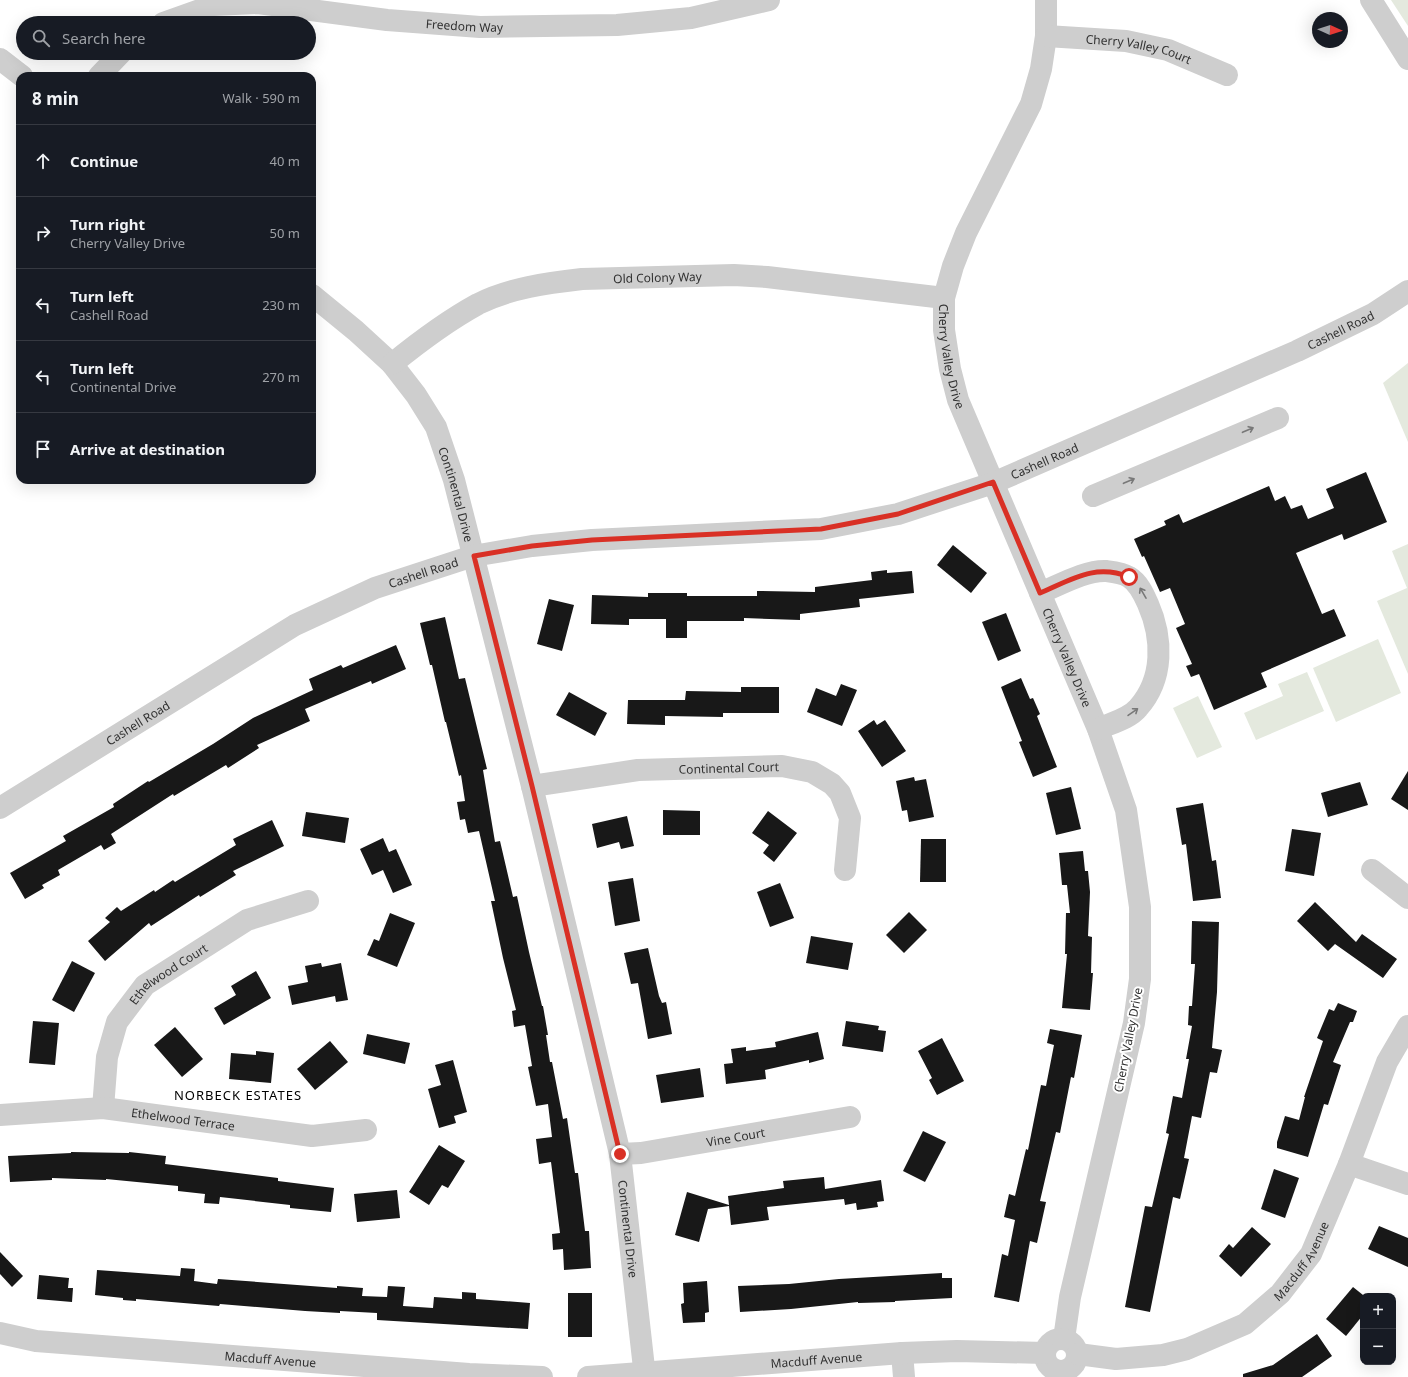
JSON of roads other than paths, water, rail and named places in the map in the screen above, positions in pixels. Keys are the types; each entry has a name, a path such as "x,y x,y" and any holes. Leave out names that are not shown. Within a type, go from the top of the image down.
{"street":[{"name":"Freedom Way","path":"183,16 214,5 258,3 387,20 480,26 617,25 691,18 769,0"},
{"name":"Cherry Valley Drive","path":"1046,0 1046,36 1041,69 1031,104 966,232 953,266 944,298 944,330 950,369 958,400 1098,729 1126,810 1140,907 1140,979 1134,1023 1070,1297 1071,1346"},
{"path":"1371,0 1408,59"},
{"name":"Cherry Valley Court","path":"1046,36 1126,40 1168,50 1227,75"},
{"path":"0,59 17,72"},
{"path":"103,72 114,60"},
{"name":"Old Colony Way","path":"392,364 434,330 479,304 535,285 570,280 734,275 767,277 944,298"},
{"name":"Cashell Road","path":"0,808 295,625 375,588 474,556 532,546 592,540 821,529 898,514 993,482 1297,351 1373,314 1408,291"},
{"name":"Continental Drive","path":"316,298 356,331 392,364 416,395 436,427 454,480 532,786 620,1154 644,1375"},
{"path":"1093,496 1278,418"},
{"path":"1040,593 1091,572 1104,571 1118,573 1129,577 1138,585 1153,615 1159,646 1158,664 1154,682 1148,696 1134,713 1098,729"},
{"name":"Continental Court","path":"532,786 638,770 782,766 812,772 832,784 840,793 850,818 845,870"},
{"path":"1372,870 1408,898"},
{"name":"Ethelwood Court","path":"103,1108 107,1057 117,1022 145,985 247,920 308,901"},
{"name":"Macduff Avenue","path":"1071,1346 1116,1359 1163,1356 1187,1349 1245,1324 1280,1294 1312,1254 1349,1164 1387,1062 1408,1026"},
{"name":"Ethelwood Terrace","path":"0,1115 103,1108 312,1136 366,1130"},
{"name":"Vine Court","path":"620,1154 641,1154 850,1117"},
{"path":"1349,1164 1408,1184"},
{"name":"Macduff Avenue","path":"0,1332 36,1341 469,1374 542,1377"},
{"path":"1056,1339 1071,1346 1076,1361 1072,1368 1059,1374 1051,1368 1046,1361 1045,1353 1048,1345 1056,1339"},
{"name":"Macduff Avenue","path":"588,1377 644,1375 902,1353 957,1351 1045,1353"},
{"path":"902,1353 904,1377"}],"district":[{"name":"NORBECK ESTATES","path":"238,1095"}]}
